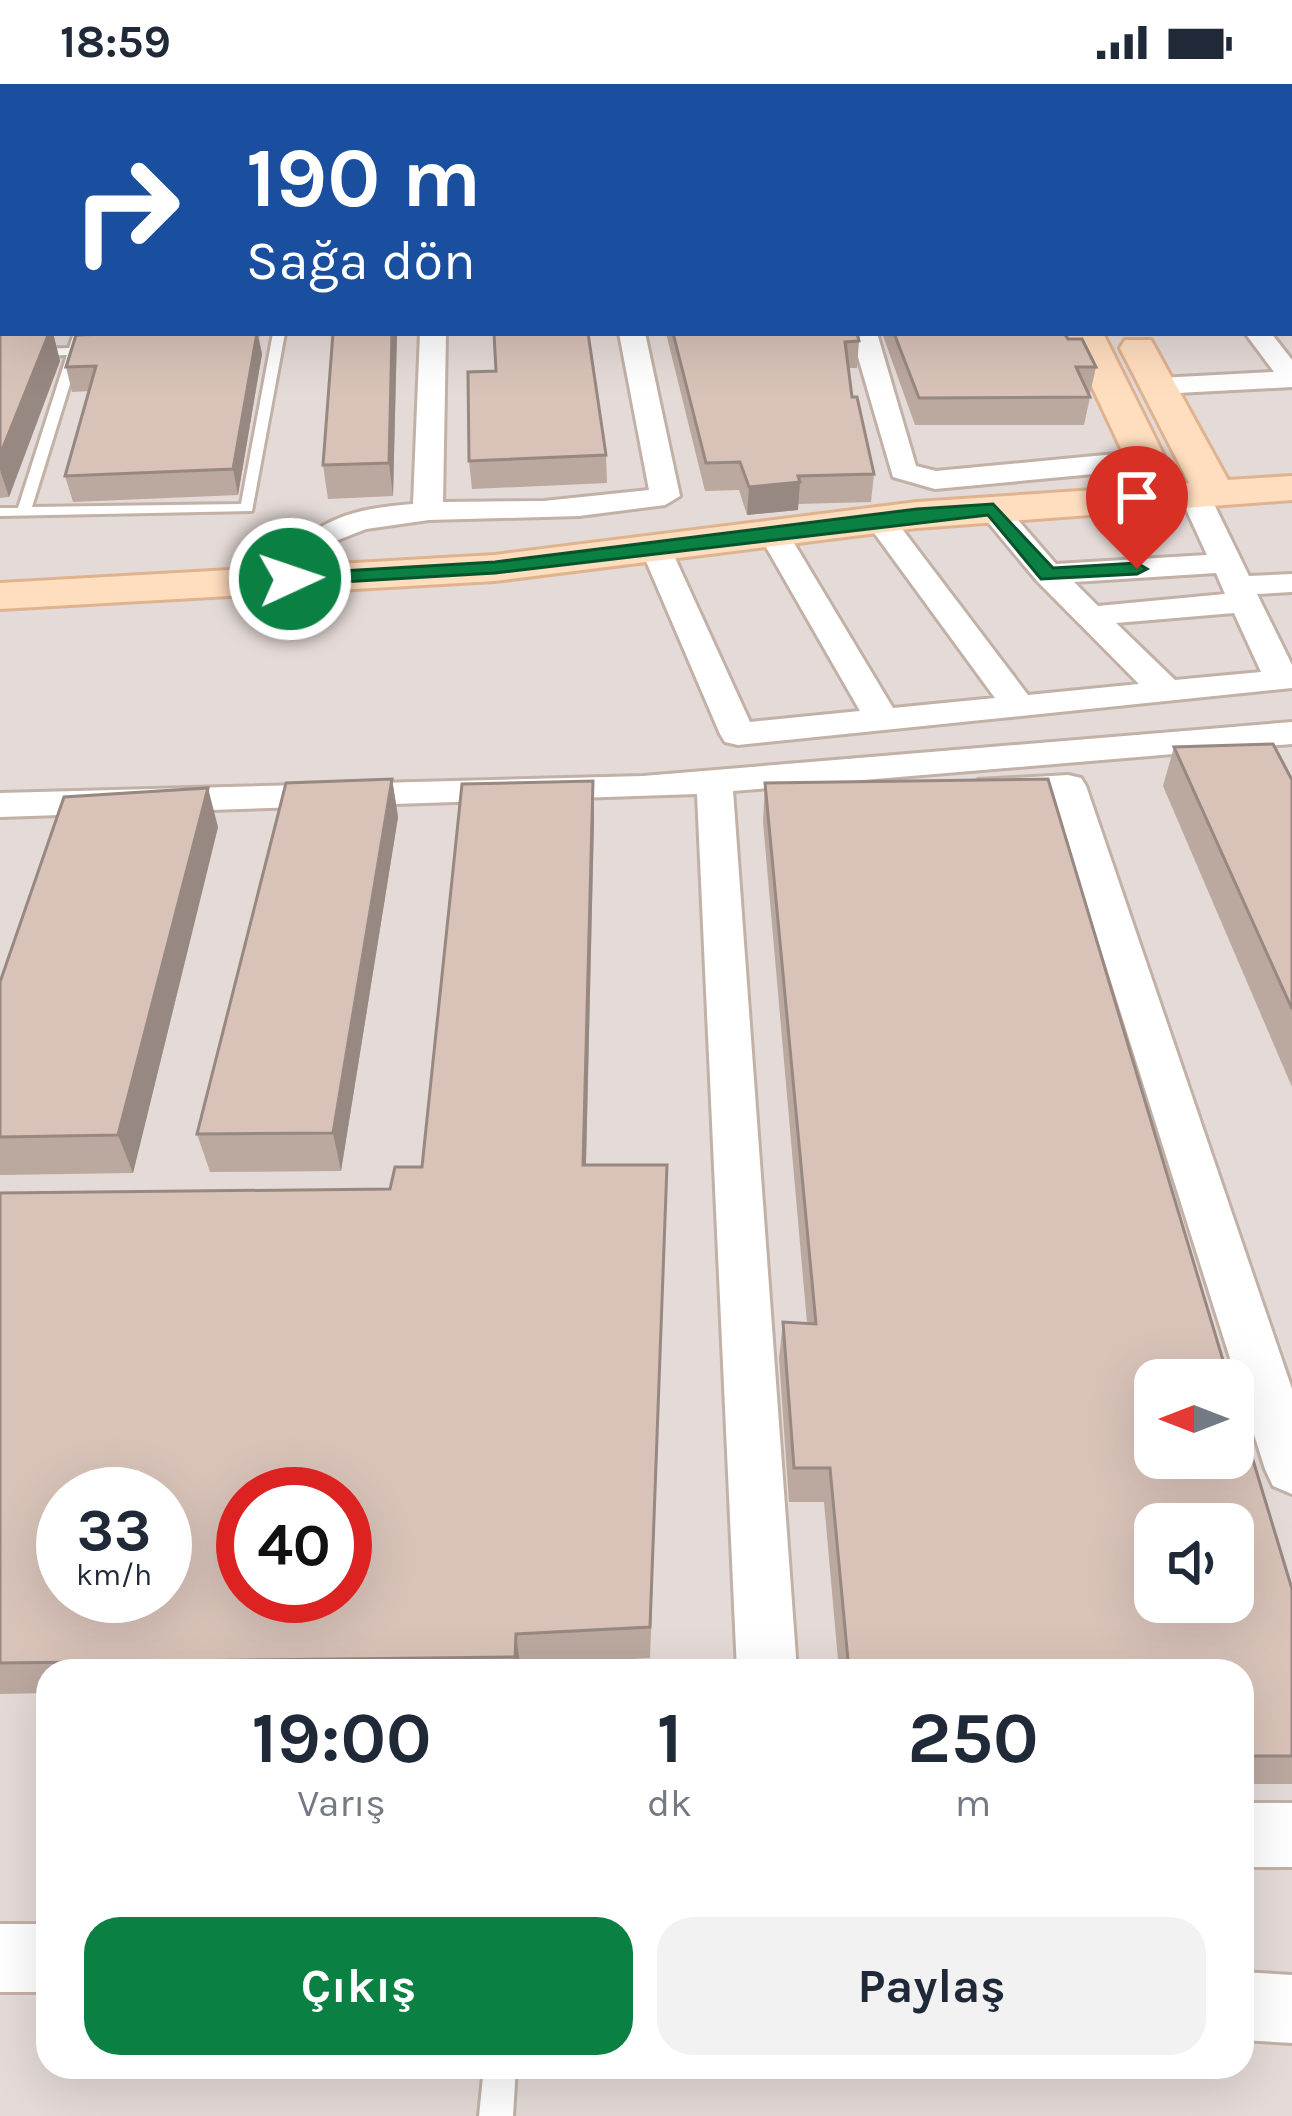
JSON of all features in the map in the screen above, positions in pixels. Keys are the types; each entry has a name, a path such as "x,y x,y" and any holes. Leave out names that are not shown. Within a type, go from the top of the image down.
{"street":[{"path":"428,512 433,336"},
{"path":"290,579 306,551 332,533 369,519 428,512 596,507 665,496 633,336"},
{"path":"865,336 903,471 935,480 1292,488"},
{"path":"655,548 738,734 1165,690 1287,689 1237,584 1087,336"},
{"path":"1133,336 1159,386 1181,487"},
{"path":"1260,336 1292,379"},
{"path":"1159,386 1292,379"},
{"path":"0,596 495,568 1181,487"},
{"path":"993,510 1048,574 1165,690"},
{"path":"879,520 1018,705"},
{"path":"773,533 882,719"},
{"path":"1048,574 1292,583"},
{"path":"1090,616 1237,584"},
{"path":"714,789 1292,733"},
{"path":"0,806 714,789 1068,786 1292,1468"},
{"path":"714,789 766,1659"},
{"path":"1254,1835 1292,1835"},
{"path":"0,1958 36,1958"},
{"path":"1254,2007 1292,2009"}],"lane":[{"path":"24,512 79,336"},
{"path":"0,512 247,508 279,339 256,346"},
{"path":"0,354 119,350"},
{"path":"496,2116 499,2079"}],"shaded area":[{"path":"0,336 1292,336 1292,2116 0,2116"}],"building":[{"path":"0,336 48,336 0,455"},
{"path":"76,336 256,336 233,469 65,476 96,366 66,367"},
{"path":"333,336 392,336 389,463 323,465"},
{"path":"494,336 588,336 606,455 469,461 468,372 496,371"},
{"path":"674,336 858,336 859,341 845,342 852,397 857,397 874,474 798,476 800,482 749,487 740,462 706,463"},
{"path":"895,336 1066,336 1082,339 1096,367 1076,367 1090,397 919,398"},
{"path":"1273,744 1292,780 1292,1009 1174,747"},
{"path":"392,779 333,1133 197,1134 286,783"},
{"path":"1048,779 1223,1359 1134,1359 1134,1479 1254,1479 1254,1463 1292,1589 1292,1756 1254,1756 1254,1659 848,1659 830,1468 794,1468 783,1322 816,1324 765,783"},
{"path":"593,781 583,1165 667,1165 650,1627 516,1634 515,1657 0,1663 0,1193 390,1189 395,1167 422,1167 462,784"},
{"path":"208,788 118,1135 0,1137 0,982 64,797"}],"route":[{"path":"290,579 495,568 917,515 993,510 1048,574 1137,569"}]}
